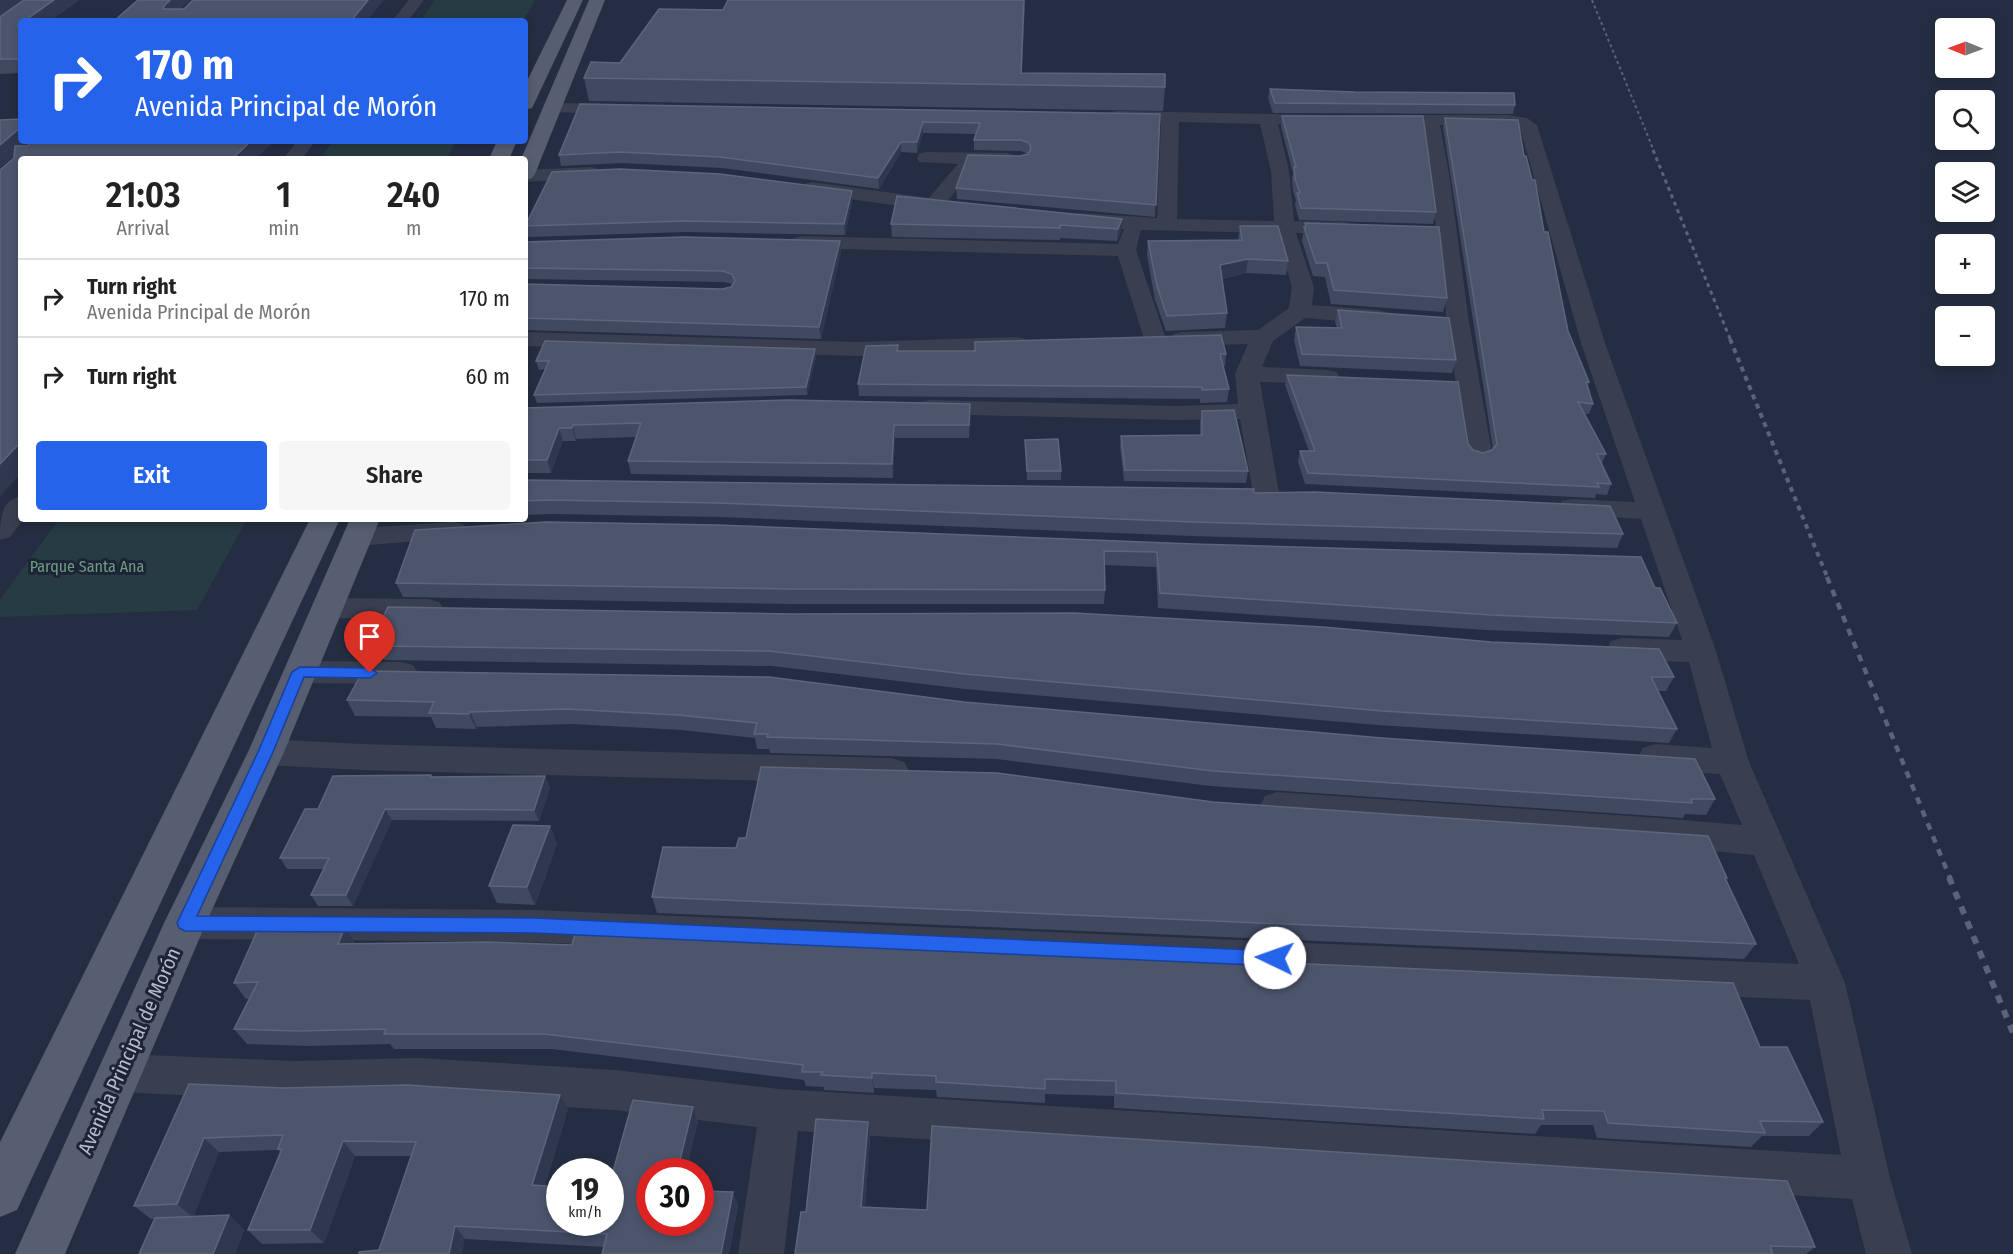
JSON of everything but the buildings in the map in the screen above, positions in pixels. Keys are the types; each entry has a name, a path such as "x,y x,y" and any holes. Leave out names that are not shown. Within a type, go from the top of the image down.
{"main road":[{"path":"528,98 575,0"},
{"path":"528,168 597,0"},
{"path":"0,1193 349,525"},
{"name":"Avenida Principal de Morón","path":"40,1254 185,923 266,752 300,672 327,608 349,525"}],"street":[{"path":"402,18 417,0"},
{"path":"554,108 636,109"},
{"path":"1098,116 1338,120"},
{"path":"1167,223 1170,117"},
{"path":"1268,120 1280,171 1284,226 1303,286 1300,311"},
{"path":"1361,120 1508,120 1528,125 1594,346 1651,511 1659,561 1701,651 1732,762 1764,842 1826,983 1868,1178 1889,1254"},
{"path":"1430,120 1440,173 1458,322 1458,383 1479,453"},
{"path":"294,156 304,144"},
{"path":"926,158 1020,159"},
{"path":"934,205 971,160"},
{"path":"528,175 611,172"},
{"path":"793,186 957,207"},
{"path":"1064,217 1135,224 1284,226 1446,232"},
{"path":"1135,224 1126,250 1155,339"},
{"path":"776,242 1126,250"},
{"path":"1266,493 1251,411 1247,374 1263,337 1300,311 1402,318"},
{"path":"1436,321 1458,322"},
{"path":"1131,340 1263,337"},
{"path":"528,339 857,349 1036,343"},
{"path":"1247,374 1352,378"},
{"path":"908,407 1175,413 1251,411"},
{"path":"1546,506 1651,511"},
{"path":"0,531 18,508"},
{"path":"349,525 484,529"},
{"path":"327,608 458,610"},
{"path":"1599,648 1701,651"},
{"path":"300,672 429,674"},
{"path":"266,752 361,757 926,772"},
{"path":"1626,755 1732,762"},
{"path":"1245,804 1659,832 1764,842"},
{"path":"185,923 534,926 1826,983"},
{"path":"121,1073 296,1081 418,1078 615,1090 780,1109 1868,1178"},
{"path":"761,1254 780,1109"}],"green space":[{"path":"435,0 535,0 525,18 422,18"},
{"path":"331,144 454,144 448,156 322,156"},
{"name":"Parque Santa Ana","path":"57,522 245,522 197,610 0,617 0,600"}],"railway":[{"path":"1592,0 1654,151"},
{"path":"1653,150 1731,341"},
{"path":"1730,339 1828,579"},
{"path":"1827,577 1950,878"},
{"path":"1949,877 2013,1033"}],"route":[{"path":"370,673 300,672 266,752 185,923 534,926 1275,958"}]}
